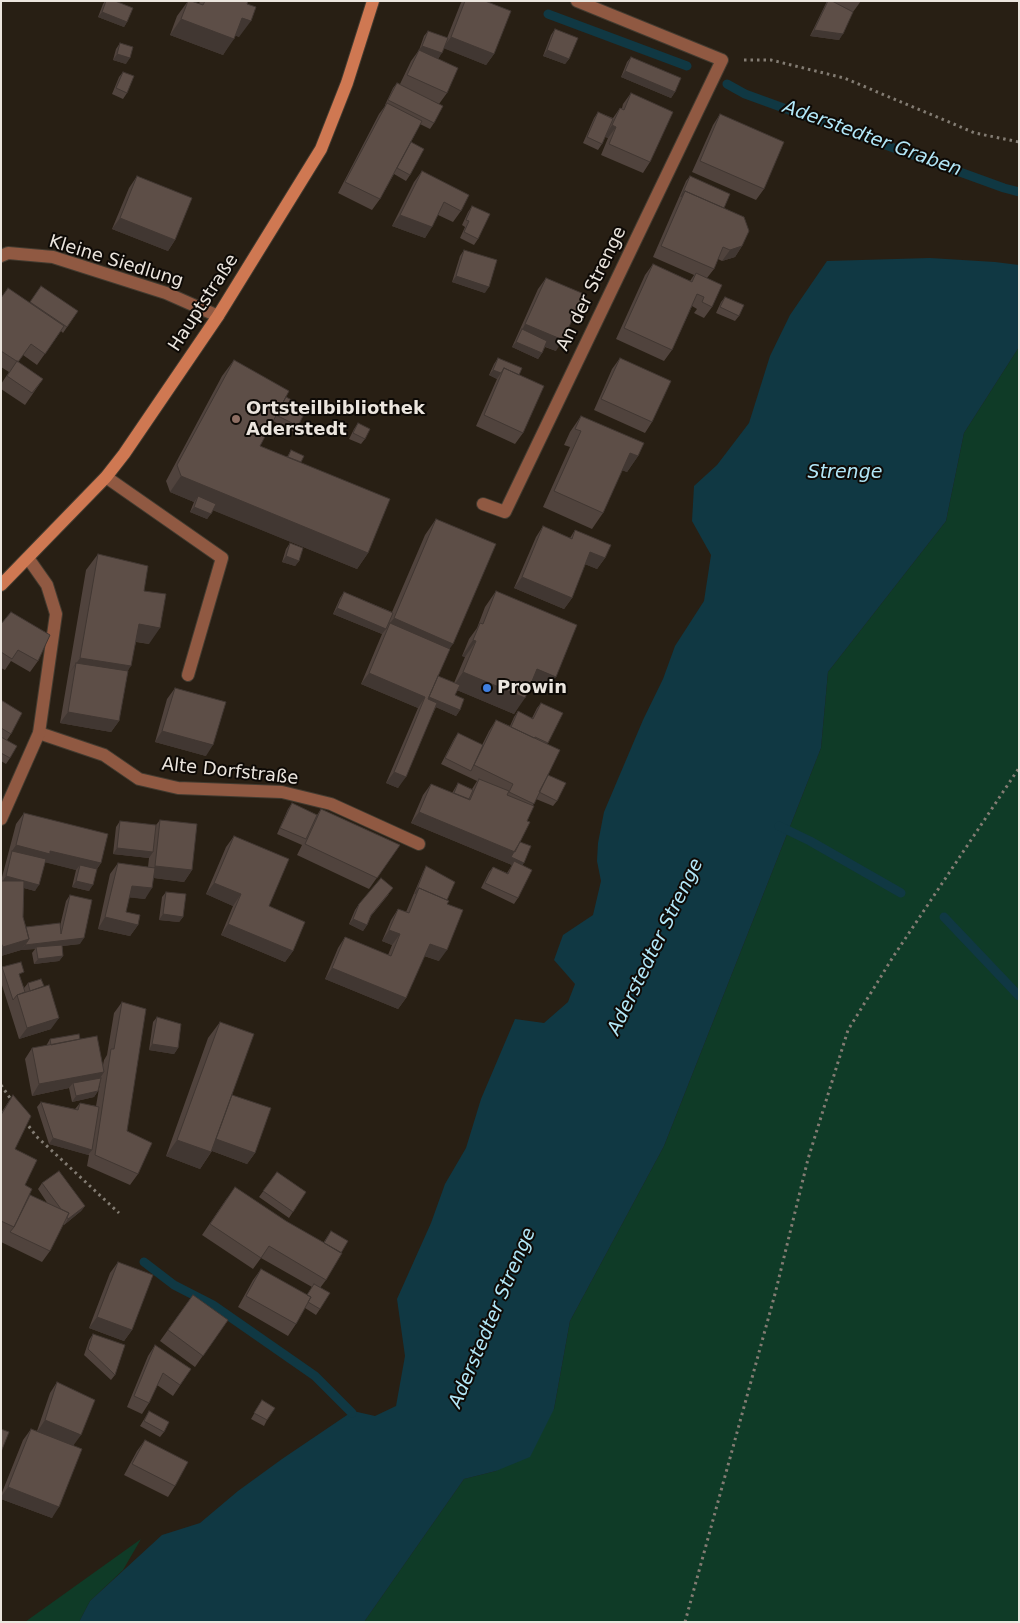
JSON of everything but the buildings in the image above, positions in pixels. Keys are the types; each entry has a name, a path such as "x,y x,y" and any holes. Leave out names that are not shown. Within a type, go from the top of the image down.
{"main road":[{"name":"Hauptstraße","path":"1,585 106,476 124,454 218,316 322,149 347,83 373,1"}],"street":[{"path":"577,1 722,60"},
{"name":"An der Strenge","path":"483,504 505,512 722,60"},
{"name":"Kleine Siedlung","path":"1,256 8,253 52,258 166,293 218,316"},
{"path":"106,476 222,558 188,675"},
{"path":"1,820 39,733 56,614 47,585 28,558"},
{"name":"Alte Dorfstraße","path":"39,733 104,755 139,779 178,788 282,792 331,804 419,844"}],"path":[{"path":"722,60 771,60 844,78 975,133 1019,142"},
{"path":"685,1622 772,1304 808,1159 848,1030 893,957 1019,768"},
{"path":"1,1085 16,1107"},
{"path":"21,1114 36,1136 119,1213"}],"green space":[{"path":"1019,347 1019,1622 364,1622 464,1479 496,1471 554,1409 570,1321 664,1146 821,748 828,672 946,521 964,433"},
{"path":"141,1539 123,1570 90,1601 79,1622 25,1622"}],"water":[{"name":"Strenge","path":"930,258 1019,265 1019,347 964,433 946,521 828,672 821,748 664,1146 570,1321 554,1409 530,1457 496,1471 464,1479 364,1622 79,1622 90,1601 162,1535 200,1523 238,1491 353,1411 375,1416 396,1406 405,1356 397,1299 431,1223 445,1184 466,1148 481,1099 515,1019 544,1023 568,1002 575,984 554,960 563,935 593,915 601,881 597,861 598,843 604,812 643,720 663,679 675,646 704,601 711,555 692,521 694,486 717,465 749,423 770,356 790,315 827,261"}],"waterway":[{"name":"Aderstedter Graben","path":"548,14 687,66"},
{"name":"Aderstedter Graben","path":"727,84 745,94 1019,192"},
{"path":"779,826 810,841 901,893"},
{"path":"944,917 1019,996"},
{"path":"144,1262 174,1285 213,1305 315,1376 352,1413"}],"place":[{"name":"Ortsteilbibliothek Aderstedt","path":"236,419"},
{"name":"Prowin","path":"487,688"}],"water label":[{"name":"Aderstedter Strenge","path":"656,947"},
{"name":"Aderstedter Strenge","path":"493,1318"}]}
